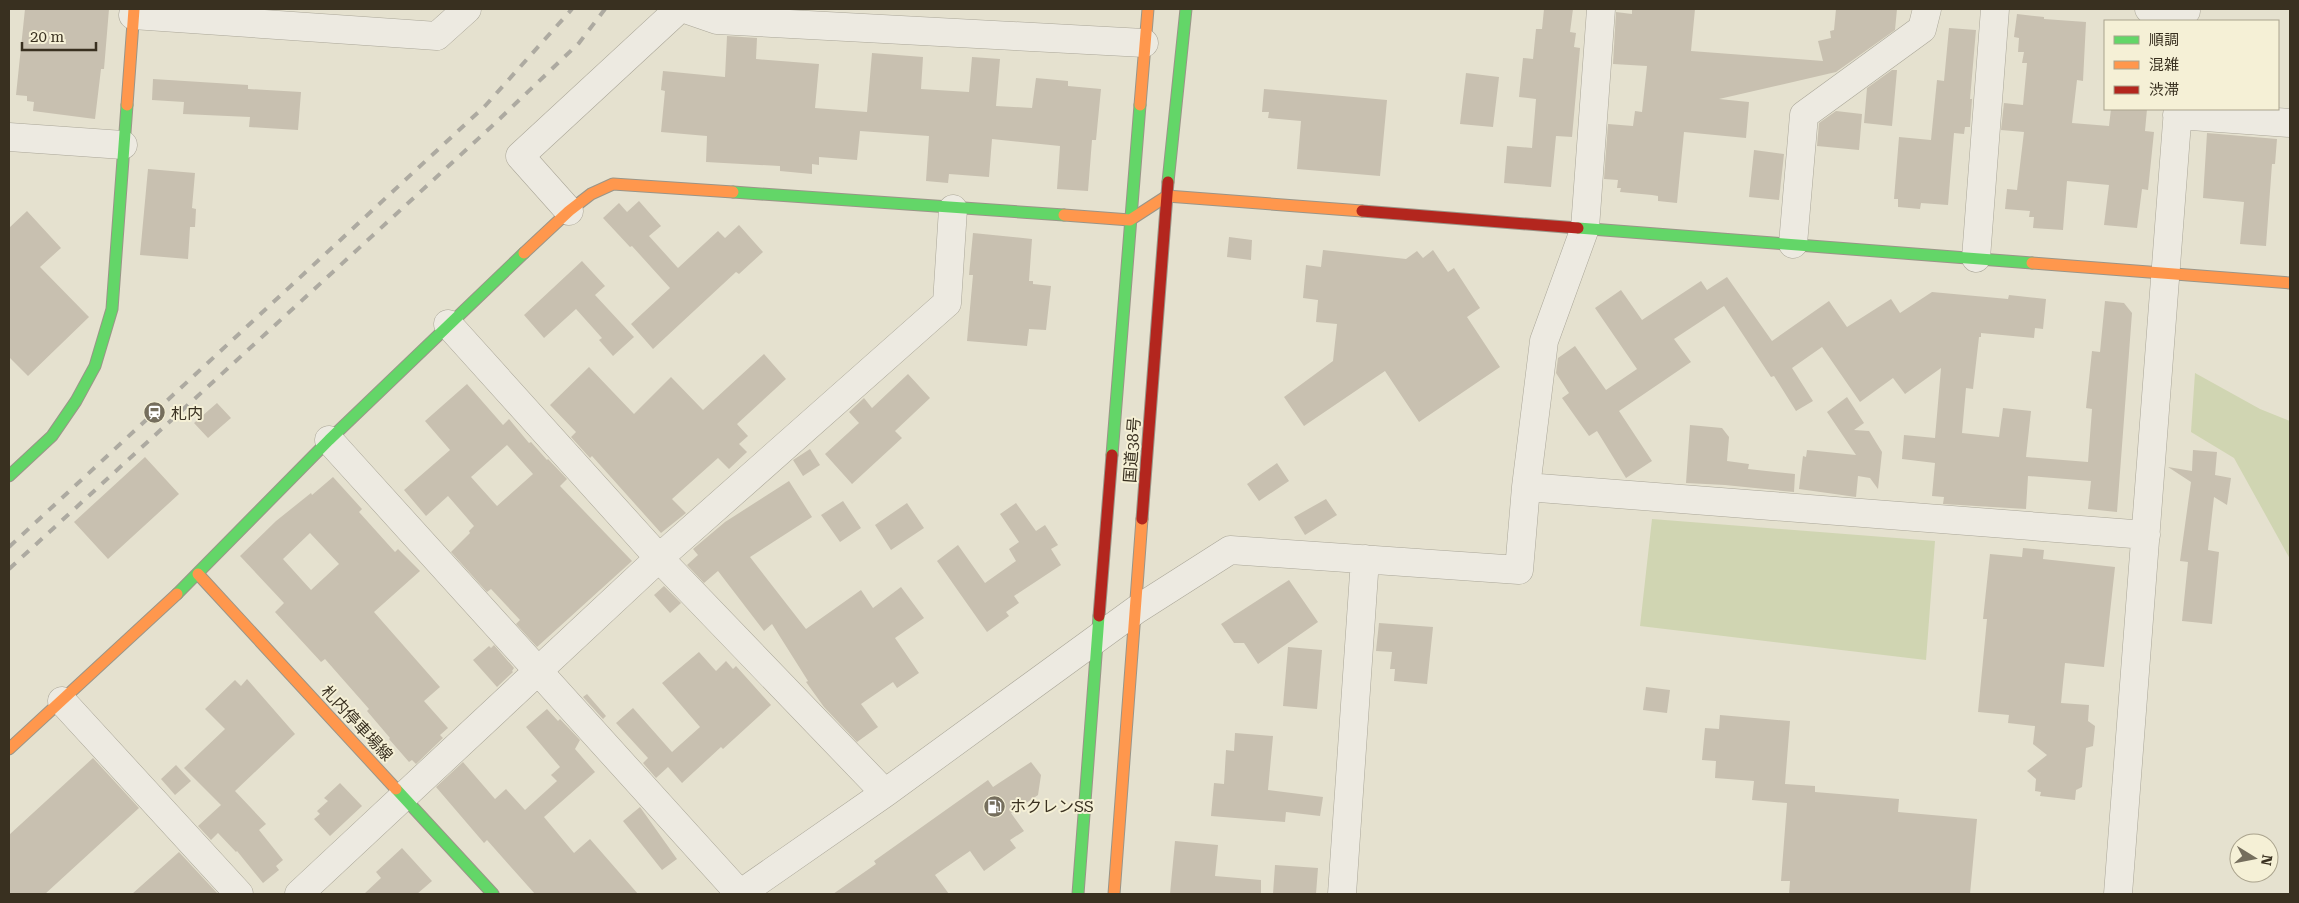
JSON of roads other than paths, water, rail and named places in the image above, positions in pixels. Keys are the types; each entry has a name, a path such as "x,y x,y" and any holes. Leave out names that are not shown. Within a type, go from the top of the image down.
{"main road":[{"name":"国道38号","path":"1078,894 1148,9"},
{"name":"国道38号","path":"1114,894 1167,196 1186,9"},
{"path":"9,476 52,436 76,401 95,366 112,309 134,12"},
{"path":"9,749 198,574 329,440 568,211 590,194 613,184 1130,220 1167,196 2290,283"},
{"name":"札内停車場線","path":"198,574 493,894"}],"street":[{"path":"134,12 288,18 437,36 467,9"},
{"path":"568,211 520,156 679,9"},
{"path":"684,9 717,20 1144,43"},
{"path":"329,440 740,894 885,793 1136,610 1230,550 1519,570 1526,486 1544,341 1585,228 1601,9"},
{"path":"1793,244 1804,115 1922,29 1927,9"},
{"path":"1976,258 1995,9"},
{"path":"2149,9 2186,14"},
{"path":"2118,894 2178,112 2290,123"},
{"path":"9,137 123,145"},
{"path":"299,894 659,558 947,303 953,209"},
{"path":"448,324 659,558 885,793"},
{"path":"1526,486 2146,535"},
{"path":"1342,894 1365,559"},
{"path":"62,701 239,894"}],"railway":[{"path":"9,547 485,106 572,9"},
{"path":"9,569 491,127 579,43 605,9"}],"place":[{"name":"札内","path":"155,413"},
{"name":"ホクレンSS","path":"994,806"}]}
